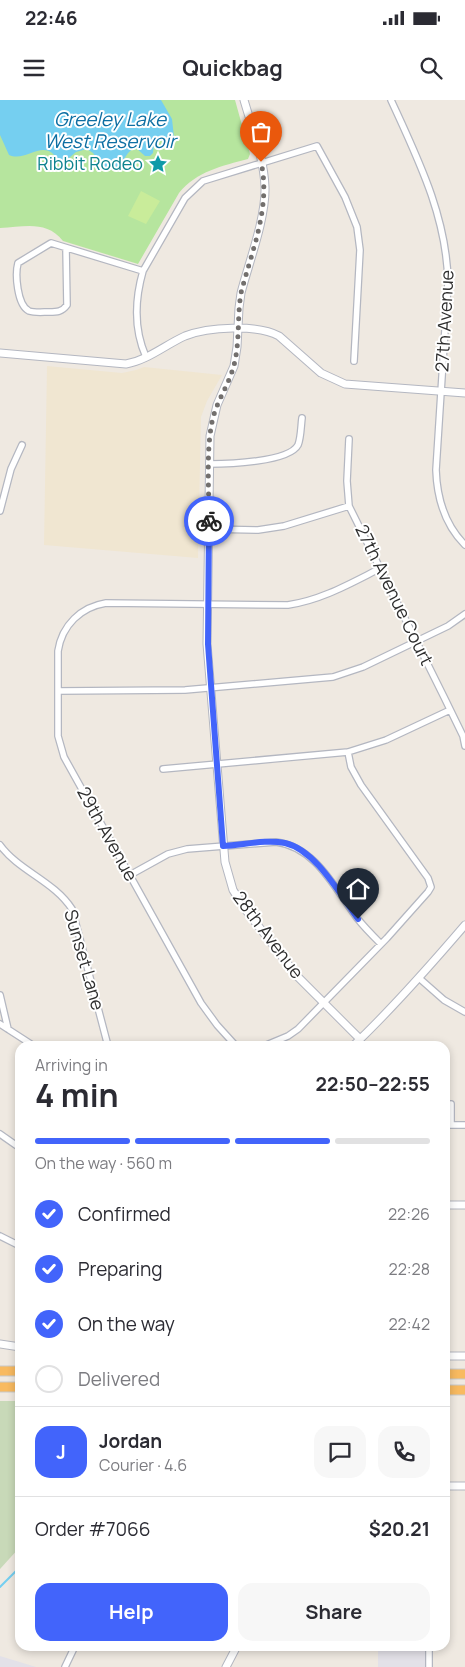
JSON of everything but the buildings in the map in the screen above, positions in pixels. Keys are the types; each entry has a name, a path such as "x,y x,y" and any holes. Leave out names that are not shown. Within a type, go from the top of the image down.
{"highway":[{"path":"0,1371 15,1371"},
{"path":"450,1374 465,1374"},
{"path":"0,1387 15,1388"},
{"path":"450,1390 465,1390"}],"street":[{"name":"28th Avenue","path":"244,100 261,162 265,181 265,199 241,293 234,366 212,420 209,464 208,644 223,846 229,878 239,900 288,965 360,1039"},
{"name":"27th Avenue","path":"391,100 421,166 446,244 448,283 436,470 438,495 451,527 465,545"},
{"path":"146,358 139,338 137,319 143,271 191,191 206,179 317,146 354,216 360,250 354,361"},
{"path":"66,248 67,305 64,310 58,312 33,312 28,310 24,306 17,287 16,268 22,260 51,243 143,271"},
{"path":"0,353 116,364 146,358 175,341 197,332 238,329 256,330 273,333 288,343 321,373 345,384 465,393"},
{"path":"209,464 238,464 290,452 298,444 302,418"},
{"name":"27th Avenue Court","path":"349,439 347,480 349,506 463,736 465,746"},
{"path":"0,511 10,470 22,445"},
{"path":"208,529 258,530 284,526 349,506"},
{"path":"208,605 271,606 301,603 328,594 381,568"},
{"name":"29th Avenue","path":"208,605 106,603 87,608 70,623 61,637 58,651 58,736 64,757 201,1003 231,1041"},
{"path":"58,691 185,690 333,677 363,668 448,626 465,614"},
{"path":"163,769 348,752 386,740 450,710"},
{"path":"276,1041 298,1029 381,944 431,887 428,878 361,786 348,752"},
{"path":"130,875 173,852 187,849 276,842 292,846 311,858 358,919 381,944"},
{"name":"Sunset Lane","path":"0,846 12,858 56,891 67,901 72,909 107,1041"},
{"path":"360,1039 420,978 465,925"},
{"path":"420,978 444,1000 465,1012"},
{"path":"0,995 8,1029"},
{"path":"0,1024 26,1041"},
{"path":"450,1111 451,1104"},
{"path":"450,1125 465,1125"},
{"path":"0,1134 15,1144"},
{"path":"450,1205 465,1206"},
{"path":"0,1236 15,1244"},
{"path":"0,1344 15,1346"},
{"path":"450,1356 465,1356"},
{"path":"450,1486 465,1486"},
{"path":"66,1667 73,1651"},
{"path":"226,1667 234,1651"},
{"path":"429,1651 429,1667"}],"shaded area":[{"path":"47,366 122,373 144,367 222,375 207,401 201,417 198,558 44,545"},
{"path":"378,1651 425,1651 426,1667 378,1667"},
{"path":"0,1656 36,1667 0,1667"}],"green space":[{"path":"0,100 235,100 250,154 248,159 202,174 186,186 179,193 138,264 63,241 56,234 42,227 0,228"},
{"path":"141,191 160,201 146,224 128,216"},
{"path":"0,1401 15,1401 15,1552 0,1569"}],"water":[{"name":"Greeley Lake West Reservoir","path":"0,100 161,100 172,119 174,137 171,141 159,141 154,144 153,153 150,156 145,156 136,148 133,149 128,153 120,166 110,168 102,166 93,153 87,149 76,152 63,163 58,161 53,154 42,150 16,157 9,155 0,135"}],"waterway":[{"path":"0,1587 15,1572"}],"way so far":[{"path":"209,521 210,436 212,420 229,380 238,348 241,293 265,199 261,162"}],"place":[{"name":"Ribbit Rodeo","path":"158,164"}],"route":[{"path":"209,521 208,644 223,846 276,842 284,843 300,850 319,867 358,919"}]}
